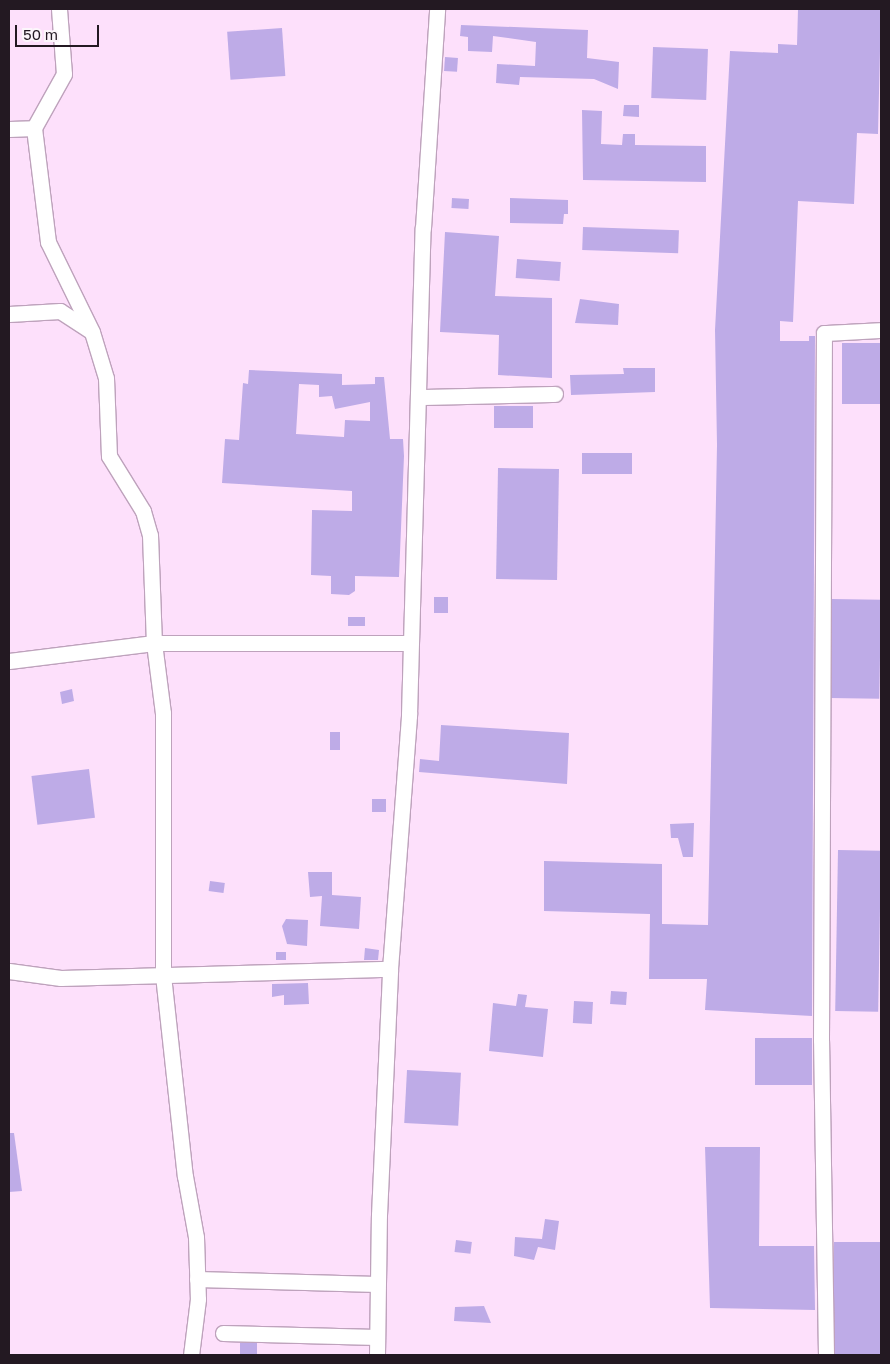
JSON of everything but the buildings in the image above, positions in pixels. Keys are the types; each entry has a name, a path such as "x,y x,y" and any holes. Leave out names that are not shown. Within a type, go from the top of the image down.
{"street":[{"path":"59,9 64,74 34,128 48,242 92,332 106,378 109,456 142,511 150,535 154,643 163,712 163,975 185,1176 196,1237 197,1279 191,1355"},
{"path":"377,1355 377,1284 390,969 410,643 420,397 423,228 437,9"},
{"path":"9,129 34,128"},
{"path":"9,314 60,311 92,332"},
{"path":"826,1355 821,1040 824,333 881,330"},
{"path":"420,397 556,394"},
{"path":"9,661 154,643 410,643"},
{"path":"9,972 61,978 390,969"},
{"path":"197,1279 377,1284"},
{"path":"223,1333 377,1337"}]}
